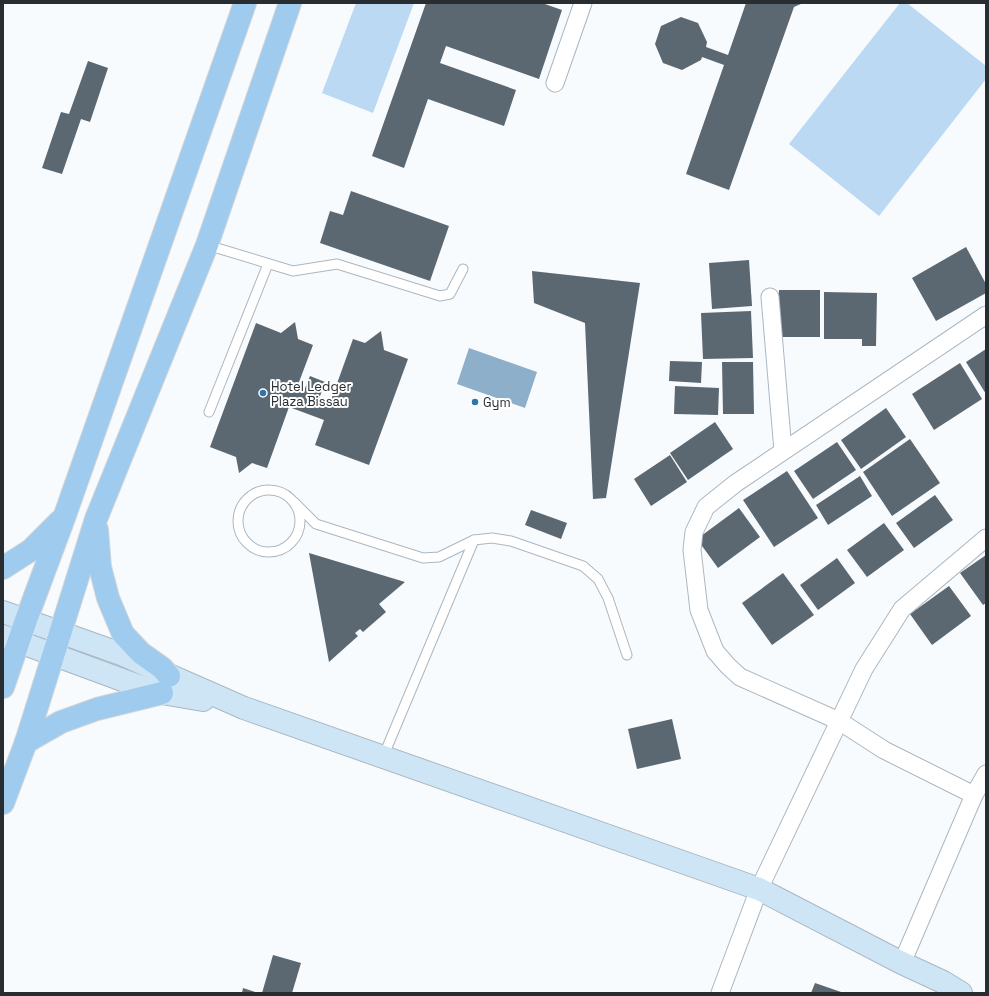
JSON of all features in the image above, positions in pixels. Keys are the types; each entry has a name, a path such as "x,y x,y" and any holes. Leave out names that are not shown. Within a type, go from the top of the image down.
{"main road":[{"path":"3,687 11,639 26,620 64,518 245,3"},
{"path":"3,803 26,742 96,519 207,245 290,3"},
{"path":"3,568 31,550 64,518"},
{"path":"26,742 61,722 166,684 162,668 141,653 123,634 108,598 100,567 96,519"}],"street":[{"path":"555,83 583,3"},
{"path":"770,297 783,451"},
{"path":"974,795 884,750 839,721 740,677 715,651 699,610 692,540 694,532 706,507 736,482 986,315"},
{"path":"720,993 759,889 864,669 902,609 986,538"},
{"path":"3,612 121,654 166,684"},
{"path":"11,639 101,673 166,684 244,708 759,889 902,963 943,982 961,993"},
{"path":"902,963 974,795 986,774"}],"lane":[{"path":"207,245 293,271 337,264 440,296 450,294 463,269"},
{"path":"210,412 268,264"},
{"path":"294,502 300,518 299,531 291,543 282,549 271,552 260,551 245,540 241,534 238,518 244,503 255,493 265,489 271,489 286,495 294,502 316,524 423,558 439,557 474,540 492,538 511,540 583,566 598,579 608,598 627,655"},
{"path":"383,757 474,540"}],"shaded area":[{"path":"356,3 414,3 373,113 322,93"},
{"path":"900,3 907,3 986,66 986,79 879,216 789,144"},
{"path":"469,348 537,372 525,408 457,384"}],"building":[{"path":"426,3 542,3 562,10 539,79 446,46 440,63 516,90 504,126 428,99 404,168 372,156"},
{"path":"746,3 803,3 794,7 729,190 686,174 724,65 702,57 701,60 682,70 663,63 655,44 661,26 681,17 698,23 707,42 706,47 728,55"},
{"path":"88,61 108,68 90,122 81,119 62,174 42,168 61,112 69,114"},
{"path":"351,191 449,226 430,281 320,243 330,211 343,215"},
{"path":"966,247 986,284 986,293 936,321 912,278"},
{"path":"749,260 752,306 712,309 709,263"},
{"path":"532,271 640,283 606,498 593,499 585,323 534,303"},
{"path":"779,290 820,290 820,337 778,337"},
{"path":"824,292 877,293 876,346 862,346 862,339 824,339"},
{"path":"751,311 753,358 703,359 701,313"},
{"path":"295,322 298,339 313,345 296,390 303,393 310,376 325,382 319,399 330,403 353,339 365,343 381,331 384,350 408,359 369,465 315,445 324,420 289,407 267,468 252,463 239,473 236,457 210,447 256,323 281,333"},
{"path":"986,349 986,394 966,362"},
{"path":"670,361 702,362 701,383 669,381"},
{"path":"722,362 753,362 754,414 723,414"},
{"path":"960,363 982,399 934,430 912,394"},
{"path":"675,386 719,388 718,415 674,414"},
{"path":"886,408 906,437 861,469 841,440"},
{"path":"715,422 733,449 688,480 670,453"},
{"path":"910,439 940,483 892,516 863,472"},
{"path":"837,442 856,470 813,499 794,471"},
{"path":"670,455 687,482 651,506 634,479"},
{"path":"787,471 818,518 774,547 743,500"},
{"path":"860,476 872,496 828,525 816,505"},
{"path":"935,495 953,520 914,548 896,523"},
{"path":"739,508 760,537 718,568 697,539"},
{"path":"531,510 567,523 561,539 525,525"},
{"path":"884,523 904,550 867,577 847,550"},
{"path":"309,553 405,582 379,604 386,612 363,632 360,629 355,633 358,636 329,662"},
{"path":"986,555 986,603 983,605 960,573"},
{"path":"837,558 855,583 818,610 800,585"},
{"path":"783,573 814,615 772,645 742,603"},
{"path":"949,586 971,616 932,645 910,614"},
{"path":"672,719 681,759 637,769 628,729"},
{"path":"273,955 301,963 292,993 262,993"},
{"path":"815,983 844,993 811,993"},
{"path":"243,988 258,993 242,993"}],"place":[{"name":"Hotel Ledger Plaza Bissau","path":"263,393"},
{"name":"Gym","path":"475,402"}]}
